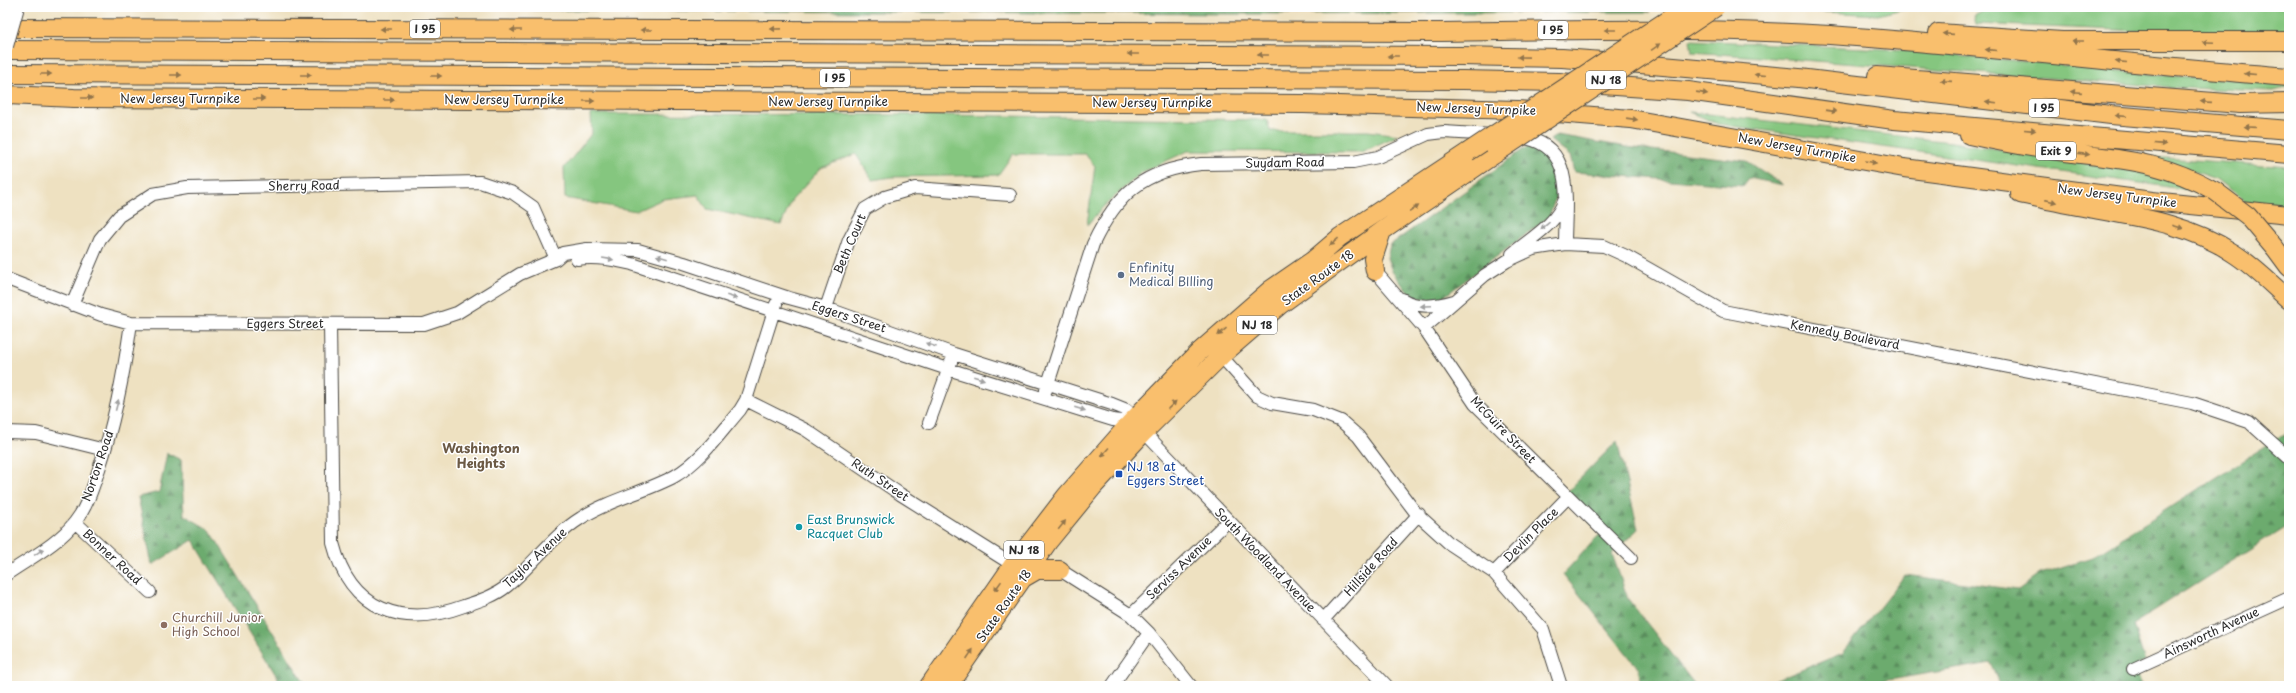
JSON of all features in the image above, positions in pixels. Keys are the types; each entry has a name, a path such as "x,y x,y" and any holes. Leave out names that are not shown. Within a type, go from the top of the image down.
{"highway":[{"name":"State Route 18","path":"929,686 1019,571 1048,542 1093,487 1138,427 1199,352 1270,290 1312,261 1340,237 1686,7"},
{"name":"State Route 18","path":"948,686 1066,496 1138,427 1280,305 1382,231 1716,7"},
{"path":"1731,31 1846,27 2062,41 2289,41"},
{"name":"I 95","path":"7,28 1419,32 1637,30 1731,31 1838,36 2289,77"},
{"name":"I 95","path":"7,50 1461,56 1614,62 1799,78 2103,114 2289,130"},
{"name":"New Jersey Turnpike","path":"7,74 1545,82 1688,91 1894,120 2289,154"},
{"path":"1799,78 1844,74 2240,104 2288,103"},
{"name":"New Jersey Turnpike","path":"7,95 82,98 1295,104 1460,108 1594,115 1638,120 1904,168 2152,201 2289,214"},
{"name":"Exit 9","path":"1894,120 2032,148 2136,161 2181,174 2215,191 2248,216 2289,267"},
{"path":"1904,168 1920,174 1971,182 2071,205 2140,217 2187,230 2233,253 2289,300"},
{"path":"1336,265 1349,263 1375,271 1373,259 1382,231"},
{"path":"1048,542 1050,557 1060,570"},
{"path":"1019,571 1060,570"}],"street":[{"path":"7,46 18,7"},
{"name":"Suydam Road","path":"1043,398 1093,244 1101,227 1122,197 1145,180 1165,171 1201,164 1367,160 1428,134 1452,133 1528,138 1542,143 1552,151 1561,163 1565,176 1566,194 1565,244"},
{"name":"Sherry Road","path":"72,305 100,239 120,216 153,194 187,188 480,182 513,193 534,207 556,259"},
{"name":"Beth Court","path":"826,308 849,240 865,209 885,197 915,188 1010,195"},
{"path":"1485,275 1550,222 1561,209 1566,194"},
{"name":"Kennedy Boulevard","path":"1424,328 1485,275 1507,261 1532,249 1565,244 1604,246 1626,256 1723,311 2192,404 2249,422 2289,458"},
{"name":"Eggers Street","path":"7,280 100,315 131,323 424,324 457,313 520,274 556,259 563,253 610,249 638,250 684,263 779,295 826,308 954,354 1048,383 1127,410 1138,427"},
{"name":"Eggers Street","path":"556,259 566,260 590,257 632,264 948,368 1138,427"},
{"path":"678,279 684,263"},
{"name":"McGuire Street","path":"1375,271 1424,328 1475,404 1568,498 1631,558"},
{"name":"Taylor Avenue","path":"330,324 335,550 350,582 372,605 387,612 405,615 427,615 451,611 488,597 507,586 559,535 581,517 674,476 694,463 740,410 746,400 779,295"},
{"path":"1397,296 1410,304 1421,306 1440,305 1457,300"},
{"name":"Norton Road","path":"7,574 53,543 75,522 92,490 122,389 131,323"},
{"path":"929,423 954,354"},
{"path":"1221,356 1257,396 1272,403 1313,410 1340,421 1358,436 1419,514 1450,544 1494,573 1543,629 1561,686"},
{"name":"Ruth Street","path":"746,400 806,430 900,494 1019,571"},
{"name":"South Woodland Avenue","path":"1138,427 1387,686"},
{"path":"7,432 36,433 105,450"},
{"name":"Devlin Place","path":"1494,573 1568,498"},
{"name":"Hillside Road","path":"1323,620 1419,514"},
{"name":"Serviss Avenue","path":"1131,615 1228,521"},
{"name":"Bonner Road","path":"75,522 150,592"},
{"path":"1060,570 1131,615 1149,633 1191,686"},
{"name":"Ainsworth Avenue","path":"2133,669 2289,598"},
{"path":"1112,686 1149,633"}],"green space":[{"path":"526,7 1641,7 1650,12 1241,14 533,10"},
{"path":"1827,7 1910,7 1878,15 1807,11"},
{"path":"1991,7 2289,7 2289,31 2214,34 1976,24 1974,16"},
{"path":"1690,40 1907,50 2172,76 2289,82 2289,87 2273,91 2183,88 1692,52"},
{"path":"1690,112 1951,142 2106,166 2153,170 2204,192 1718,124"},
{"path":"591,114 933,115 1267,120 1270,131 1368,131 1399,135 1361,152 1188,151 1142,172 1103,207 1087,225 1095,166 1085,154 1013,154 998,175 891,177 872,180 856,154 821,168 792,200 781,225 707,209 698,195 663,199 636,211 565,198 564,168 592,133"},
{"path":"1557,135 1626,147 1747,161 1783,185 1749,178 1743,186 1574,172 1570,156 1550,140"},
{"path":"1532,143 1551,159 1557,171 1557,193 1549,217 1442,298 1422,299 1407,291 1392,271 1387,258 1390,245"},
{"path":"2152,157 2289,167 2289,205 2248,203 2217,179"},
{"path":"2289,431 2289,525 2133,624 2145,662 2133,668 2143,686 2001,686 1991,663 1877,682 1865,686 1762,686 1843,653 1905,575 2018,590 2040,574 2092,557"},
{"path":"1617,441 1638,529 1612,554 1628,599 1696,686 1640,686 1639,669 1563,574 1601,533 1564,495"},
{"path":"167,453 181,460 184,515 210,530 306,686 281,686 282,685 193,540 152,565 138,497 159,492"}],"place":[{"name":"Enfinity Medical BIlling","path":"1121,275"},
{"name":"NJ 18 at Eggers Street","path":"1119,474"},
{"name":"East Brunswick Racquet Club","path":"799,527"},
{"name":"Churchill Junior High School","path":"164,625"}],"district":[{"name":"Washington Heights","path":"481,456"}]}
